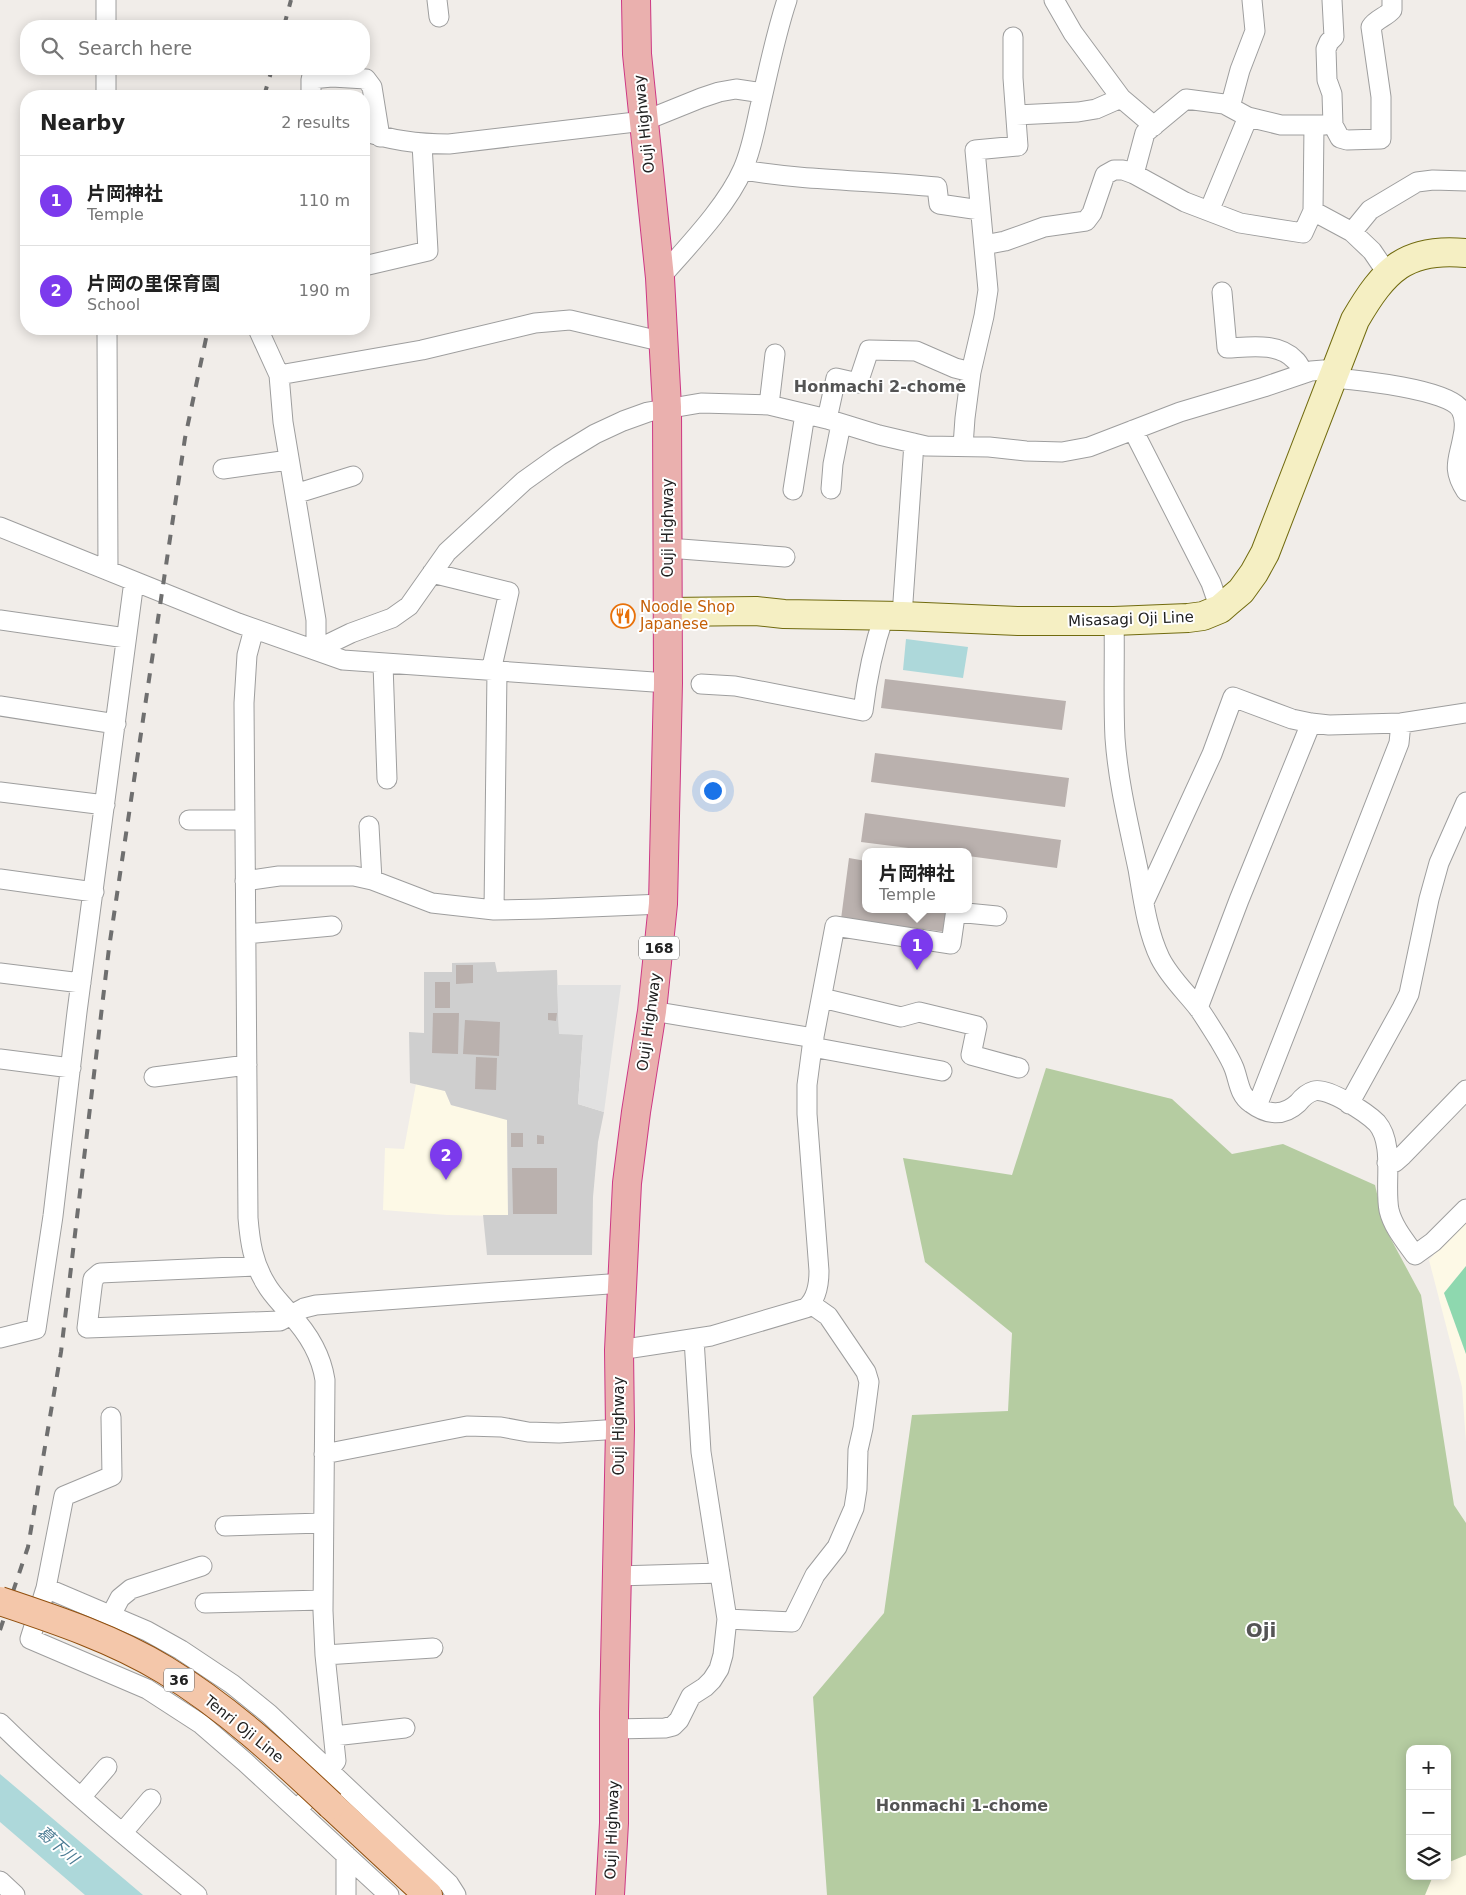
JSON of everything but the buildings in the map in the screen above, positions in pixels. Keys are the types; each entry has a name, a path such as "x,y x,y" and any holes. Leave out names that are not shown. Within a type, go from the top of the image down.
{"highway":[{"name":"Ouji Highway","path":"610,1895 614,1823 620,1429 619,1350 627,1183 652,1011 663,904 668,683 667,407 664,342 660,278 637,54 636,0"}],"main road":[{"name":"Misasagi Oji Line","path":"668,612 756,611 784,614 1018,621 1114,621 1188,618 1203,616 1220,609 1241,591 1265,553 1355,320 1370,294 1387,273 1406,260 1422,254 1446,251 1466,253"},
{"name":"Tenri Oji Line","path":"0,1600 112,1642 164,1670 219,1706 276,1754 428,1895"}],"street":[{"path":"106,0 106,20"},
{"path":"660,278 728,196 743,170 751,147 776,32 787,0"},
{"path":"1054,0 1073,33 1121,98 1154,126"},
{"path":"1230,107 1240,70 1255,31 1252,0"},
{"path":"1332,0 1334,37 1326,49 1327,80 1332,94 1333,125 1340,138 1347,140 1381,139 1381,97 1371,27 1374,22 1388,15 1392,10 1392,0"},
{"path":"963,446 971,372 988,290 975,150 1018,146 1013,37"},
{"path":"106,75 106,90"},
{"path":"311,90 311,80 332,77 366,79 372,88 372,134 422,144 449,144 489,140 644,121 719,92 736,90 763,93"},
{"path":"1016,115 1078,112 1096,109 1121,98"},
{"path":"1134,174 1145,133 1186,99 1224,104 1248,117 1281,125 1333,125"},
{"path":"1209,211 1248,117"},
{"path":"984,245 1005,241 1044,227 1086,221 1092,214 1105,175 1114,170 1124,170 1134,174 1185,202 1240,223 1303,233 1313,211 1314,126"},
{"path":"370,265 428,251 422,144"},
{"path":"743,170 822,179 938,187 939,204 980,210"},
{"path":"1352,232 1370,210 1417,182 1433,180 1466,181"},
{"path":"1313,211 1352,232 1372,251 1387,273"},
{"path":"1222,292 1227,348 1269,347 1281,350 1296,360 1303,374"},
{"path":"279,375 422,350 535,323 570,320 664,342"},
{"path":"107,335 108,570"},
{"path":"261,335 279,375 283,422 316,620 316,650"},
{"path":"830,489 833,464 836,378 858,383 869,350 916,351 955,368 971,372"},
{"path":"769,405 775,354"},
{"path":"316,650 350,633 392,618 408,606 447,552 531,476 595,434 623,421 667,407 701,403 769,405 926,446 963,446 1062,452 1089,447 1180,412 1311,371 1434,394 1458,405 1463,416 1464,425 1456,463 1461,483 1466,491"},
{"path":"793,490 805,414"},
{"path":"1132,430 1211,583 1220,609"},
{"path":"701,684 736,686 863,711 867,680 875,644 893,616 914,444"},
{"path":"223,469 290,460"},
{"path":"295,494 353,476"},
{"path":"0,527 254,629 343,660 668,683"},
{"path":"668,548 785,557"},
{"path":"432,573 509,592 494,671 494,910"},
{"path":"0,1338 36,1329 53,1216 81,983 134,581"},
{"path":"0,620 126,638"},
{"path":"1114,621 1115,738 1119,771 1148,921 1160,957 1177,984 1198,1008 1226,1053 1244,1097 1256,1106 1271,1113 1282,1113 1291,1110 1314,1090 1335,1095 1378,1124 1383,1133 1387,1163 1389,1209 1395,1225 1415,1255 1433,1242 1466,1209"},
{"path":"254,629 247,656 245,678 248,1218 250,1244 256,1266 266,1285 315,1346 323,1364 325,1380 323,1600 325,1656 336,1761 298,1810"},
{"path":"383,664 387,779"},
{"path":"1144,902 1212,754 1233,697 1311,724 1401,723 1466,713"},
{"path":"0,706 116,724"},
{"path":"1256,1106 1399,743 1401,723"},
{"path":"1198,1008 1239,900 1311,724"},
{"path":"0,792 105,805"},
{"path":"1348,1104 1409,994 1429,899 1439,863 1466,802"},
{"path":"189,820 245,820"},
{"path":"369,826 372,880"},
{"path":"246,881 279,876 354,876 372,880 432,904 494,910 663,904"},
{"path":"0,879 94,892"},
{"path":"972,912 997,916"},
{"path":"619,1350 711,1336 806,1308 811,1304 816,1294 819,1279 807,1114 807,1086 813,1042 835,926 951,944 956,913"},
{"path":"246,934 332,926"},
{"path":"0,973 81,983"},
{"path":"822,998 901,1017 919,1012 977,1026 971,1055 1019,1068"},
{"path":"652,1011 813,1042 942,1072"},
{"path":"0,1059 71,1068"},
{"path":"154,1077 247,1065"},
{"path":"1387,1163 1395,1162 1404,1155 1466,1090"},
{"path":"256,1266 100,1273 93,1279 87,1328 280,1320 304,1308 316,1305 623,1283"},
{"path":"727,1619 792,1622 815,1575 837,1546 854,1508 857,1489 858,1450 869,1382 866,1372 828,1316 811,1304"},
{"path":"614,1729 665,1728 673,1726 691,1696 705,1687 719,1669 724,1655 727,1619 701,1452 694,1339"},
{"path":"111,1417 112,1476 64,1496 46,1588 30,1639 147,1689 200,1724 245,1762 389,1895"},
{"path":"324,1454 467,1426 501,1427 528,1432 559,1433 620,1429"},
{"path":"225,1526 323,1523"},
{"path":"111,1615 120,1598 131,1589 202,1566"},
{"path":"617,1576 720,1574"},
{"path":"46,1588 147,1630 232,1684 269,1714 330,1771 449,1884 456,1895"},
{"path":"206,1603 323,1600"},
{"path":"325,1656 433,1648"},
{"path":"0,1723 197,1895"},
{"path":"334,1736 405,1728"},
{"path":"82,1796 107,1767"},
{"path":"123,1832 151,1799"},
{"path":"346,1855 346,1895"},
{"path":"0,1882 14,1895"}],"shaded area":[{"path":"495,962 497,972 557,970 559,1033 583,1035 578,1104 604,1112 598,1142 593,1197 592,1255 487,1255 483,1215 508,1215 507,1120 451,1105 445,1091 410,1083 409,1032 424,1033 424,972 452,972 452,963"},
{"path":"557,985 621,985 604,1112 578,1104 583,1035 559,1034"},
{"path":"416,1084 445,1091 451,1105 507,1119 508,1216 447,1215 383,1210 385,1148 404,1149"},
{"path":"1466,1220 1466,1266 1444,1293 1466,1354 1466,1442 1462,1387 1429,1260"},
{"path":"1466,1855 1466,1895 1425,1895 1431,1880 1451,1880 1451,1861"}],"green space":[{"path":"1046,1068 1172,1099 1232,1154 1283,1144 1375,1185 1385,1228 1421,1295 1454,1505 1466,1523 1466,1855 1451,1861 1451,1745 1406,1745 1406,1880 1431,1880 1425,1895 827,1895 813,1697 884,1613 912,1415 1008,1411 1012,1333 925,1262 903,1158 1012,1175"},
{"path":"1466,1266 1466,1354 1444,1293"}],"water":[{"path":"906,639 968,647 963,678 903,670"},
{"name":"葛下川","path":"0,1774 143,1895 85,1895 0,1822"}],"railway":[{"path":"286,20 291,0"},
{"path":"266,90 270,75"},
{"path":"0,1630 28,1547 61,1352 109,948 185,438 207,335"}],"place":[{"name":"Noodle Shop Japanese","path":"623,616"},
{"name":"片岡神社","path":"917,970"},
{"name":"片岡の里保育園","path":"446,1180"}],"district":[{"name":"Honmachi 2-chome","path":"880,386"},
{"name":"Oji","path":"1261,1630"},
{"name":"Honmachi 1-chome","path":"962,1805"}]}
